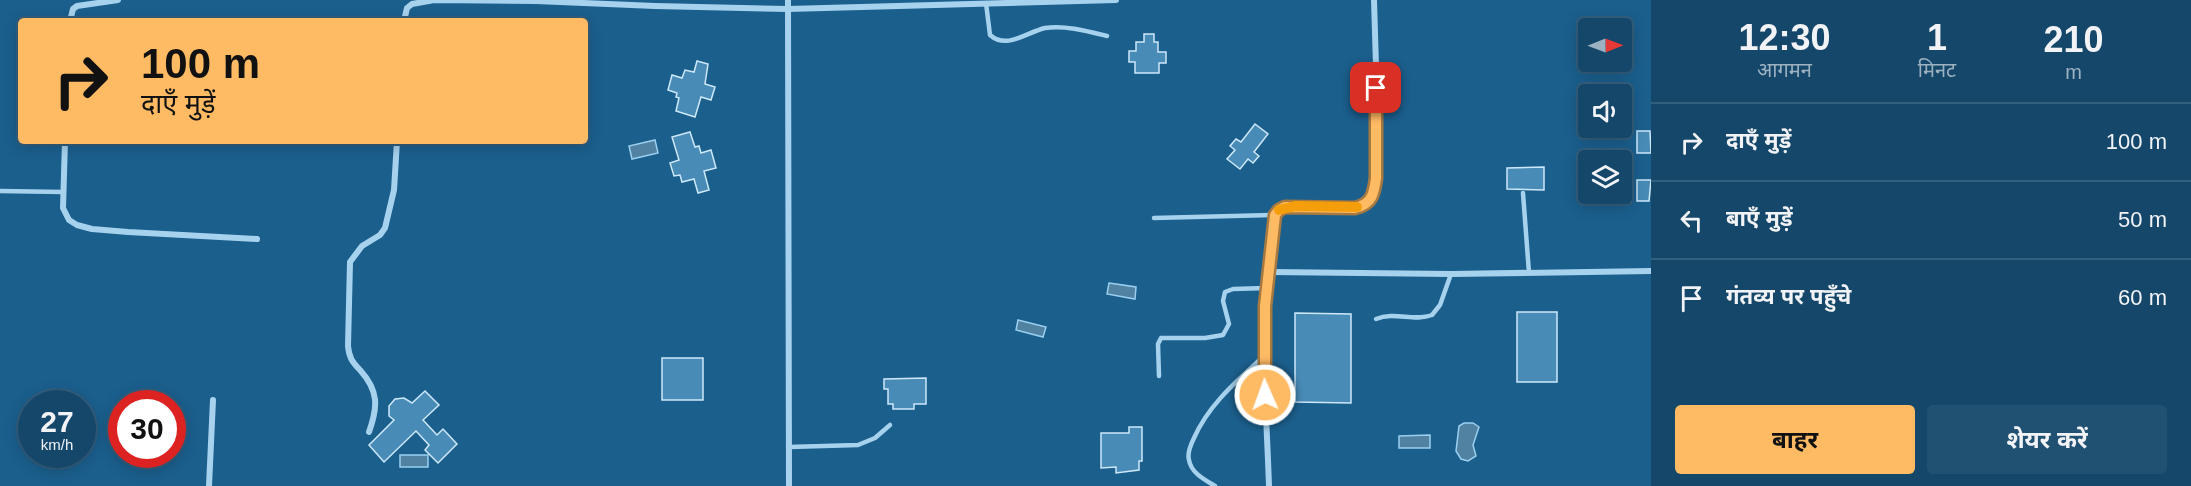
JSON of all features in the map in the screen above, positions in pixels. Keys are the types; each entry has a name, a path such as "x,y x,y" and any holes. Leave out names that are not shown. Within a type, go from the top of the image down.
{"street":[{"path":"71,18 73,9 77,6 118,0"},
{"path":"405,18 407,8 422,1 536,0 788,9 1116,0"},
{"path":"788,0 789,486"},
{"path":"1269,486 1264,356 1266,288 1275,215 1285,207 1363,206 1370,201 1375,192 1374,0"},
{"path":"65,144 63,192 65,215 77,225 92,229 257,238"},
{"path":"369,432 376,407 374,391 350,359 348,346 350,262 362,246 380,235 385,228 394,190 397,144"},
{"path":"1268,272 1451,274 1651,271"},
{"path":"209,486 213,400"}],"lane":[{"path":"986,3 990,35 996,40 1011,40 1045,28 1062,27 1107,36"},
{"path":"0,191 63,192"},
{"path":"1523,193 1529,273"},
{"path":"1154,218 1275,215"},
{"path":"1376,319 1393,315 1420,318 1432,315 1440,304 1451,274"},
{"path":"1159,376 1158,344 1161,338 1205,338 1223,335 1229,324 1223,301 1225,292 1233,289 1266,288"},
{"path":"1215,486 1198,475 1189,461 1188,453 1192,442 1202,420 1212,407 1264,356"},
{"path":"789,447 858,445 875,438 890,425"}],"water":[{"path":"655,140 658,153 632,159 629,146"},
{"path":"1109,283 1136,287 1135,299 1107,294"},
{"path":"1018,320 1046,327 1043,337 1016,330"},
{"path":"1464,423 1473,423 1479,427 1473,445 1476,456 1468,461 1461,459 1456,451 1459,426"},
{"path":"1430,435 1430,448 1399,448 1399,436"},
{"path":"400,455 428,455 428,467 400,467"}],"building":[{"path":"1144,34 1154,34 1154,42 1158,42 1158,52 1166,52 1166,63 1159,63 1159,73 1135,73 1135,62 1129,62 1129,51 1136,51 1136,42 1144,42"},
{"path":"697,61 708,64 705,84 715,87 711,100 701,97 695,117 676,111 679,98 676,97 677,93 668,90 672,75 682,78 685,70 694,72"},
{"path":"1255,124 1268,134 1254,152 1259,156 1253,163 1248,159 1240,169 1227,159 1235,150 1230,146 1236,139 1241,142"},
{"path":"1637,131 1650,131 1651,153 1637,153"},
{"path":"690,132 695,147 699,146 701,153 711,150 716,168 704,171 709,190 698,193 694,179 682,182 680,175 674,176 670,163 679,160 672,137"},
{"path":"1544,167 1544,190 1507,189 1507,168"},
{"path":"1637,180 1651,180 1649,201 1637,201"},
{"path":"1517,312 1557,312 1557,382 1517,382"},
{"path":"1295,313 1351,314 1351,403 1295,402"},
{"path":"662,358 703,358 703,400 662,400"},
{"path":"926,378 926,404 914,404 914,409 893,409 893,404 888,404 888,389 884,389 884,379"},
{"path":"425,391 439,405 423,420 437,435 443,429 457,444 438,463 425,450 429,445 416,431 384,462 369,445 394,420 389,416 389,406 395,399 404,398 412,403"},
{"path":"1129,427 1142,427 1142,461 1139,461 1139,470 1116,473 1116,467 1101,468 1101,433 1129,433"}],"slow traffic":[{"path":"1279,210 1295,206 1357,207"}],"route":[{"path":"1265,395 1265,306 1275,215 1285,207 1355,208 1370,201 1375,192 1376,178 1376,88"}]}
